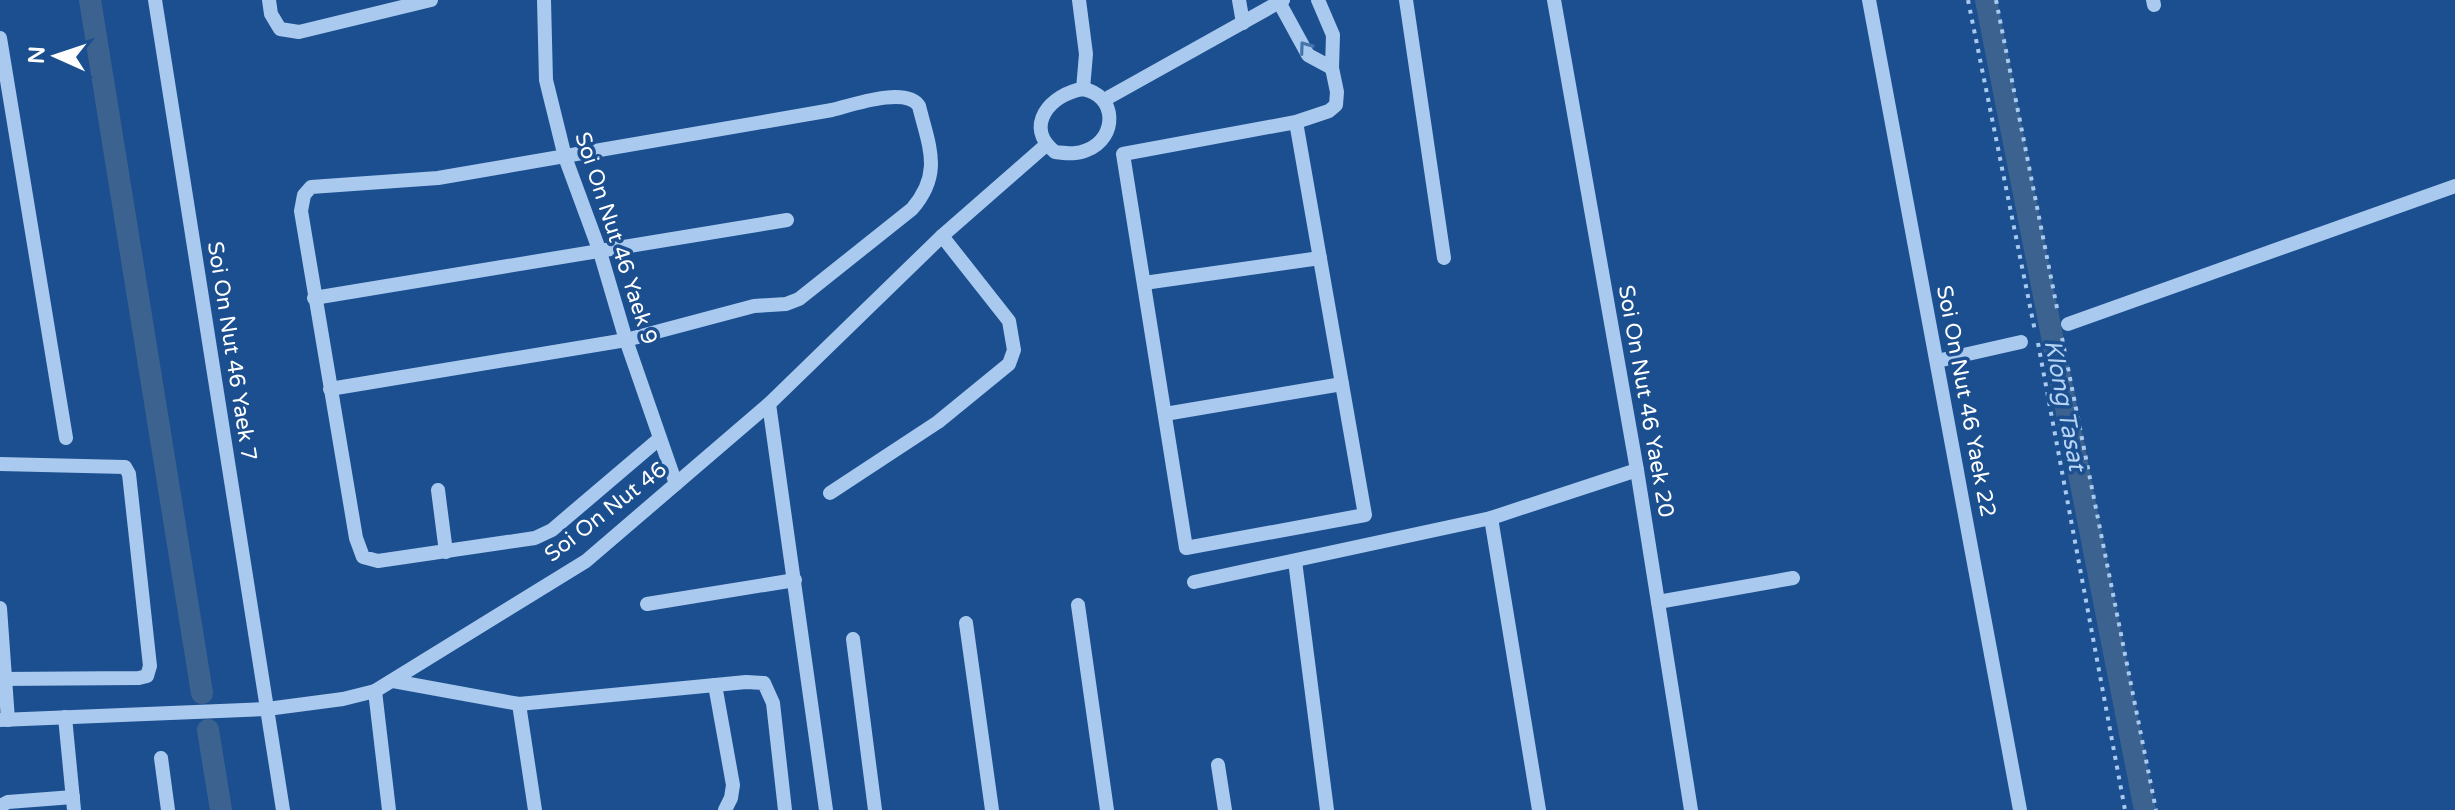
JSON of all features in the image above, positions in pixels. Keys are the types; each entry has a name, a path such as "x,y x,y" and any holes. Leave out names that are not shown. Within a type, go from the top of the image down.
{"street":[{"name":"Soi On Nut 46 Yaek 7","path":"155,0 283,810"},
{"path":"269,0 271,14 280,29 299,32 431,0"},
{"name":"Soi On Nut 46 Yaek 9","path":"544,0 546,80 565,157 600,252 626,340 676,484"},
{"path":"1079,0 1086,54 1083,89"},
{"path":"1239,0 1243,23"},
{"path":"1296,122 1365,515 1186,548 1123,154 1296,122 1329,111 1336,105 1337,92 1332,68 1333,35 1318,0"},
{"path":"1406,0 1444,258"},
{"name":"Soi On Nut 46 Yaek 20","path":"1554,0 1637,470 1691,810"},
{"name":"Soi On Nut 46 Yaek 22","path":"1869,0 2020,810"},
{"path":"1104,100 1281,1 1308,55 1332,68"},
{"path":"0,38 66,438"},
{"path":"1083,89 1099,94 1104,100 1110,119 1106,133 1098,144 1086,151 1070,154 1055,152 1046,145 1042,135 1045,111 1061,94 1083,89"},
{"path":"330,389 626,340 754,306 786,304 799,299 912,209 926,193 932,159 919,106 908,96 438,178 311,187 304,195 301,211 314,298 356,538 363,557 378,561 517,542 552,530 659,439"},
{"name":"Soi On Nut 46","path":"4,720 267,709 343,699 375,691 586,561 769,404 942,236 1046,145"},
{"path":"2068,324 2455,186"},
{"path":"314,298 787,220"},
{"path":"830,493 938,422 1009,364 1014,350 1009,321 942,236"},
{"path":"1144,283 1320,258"},
{"path":"1937,361 2021,342"},
{"path":"1165,414 1342,384"},
{"path":"769,404 826,810"},
{"path":"0,464 125,467 129,474 150,666 147,676 139,678 3,679"},
{"path":"1194,582 1491,518 1637,470"},
{"path":"438,490 446,552"},
{"path":"1491,518 1539,810"},
{"path":"1295,561 1327,810"},
{"path":"1658,602 1793,578"},
{"path":"647,604 795,580"},
{"path":"1078,605 1107,810"},
{"path":"0,608 4,720"},
{"path":"966,623 992,810"},
{"path":"853,639 875,810"},
{"path":"393,681 519,704 764,683 773,703 785,810"},
{"path":"715,685 733,785 725,810"},
{"path":"375,691 389,810"},
{"path":"519,704 535,810"},
{"path":"0,806 8,802 74,804 65,717"},
{"path":"161,758 168,810"},
{"path":"1218,765 1225,810"}],"path":[{"path":"1968,0 2047,391 2125,810"},
{"path":"1996,0 2156,810"}],"waterway":[{"path":"90,0 202,693"},
{"name":"Klong Tasat","path":"1986,0 2145,810"},
{"path":"208,730 221,810"}]}
